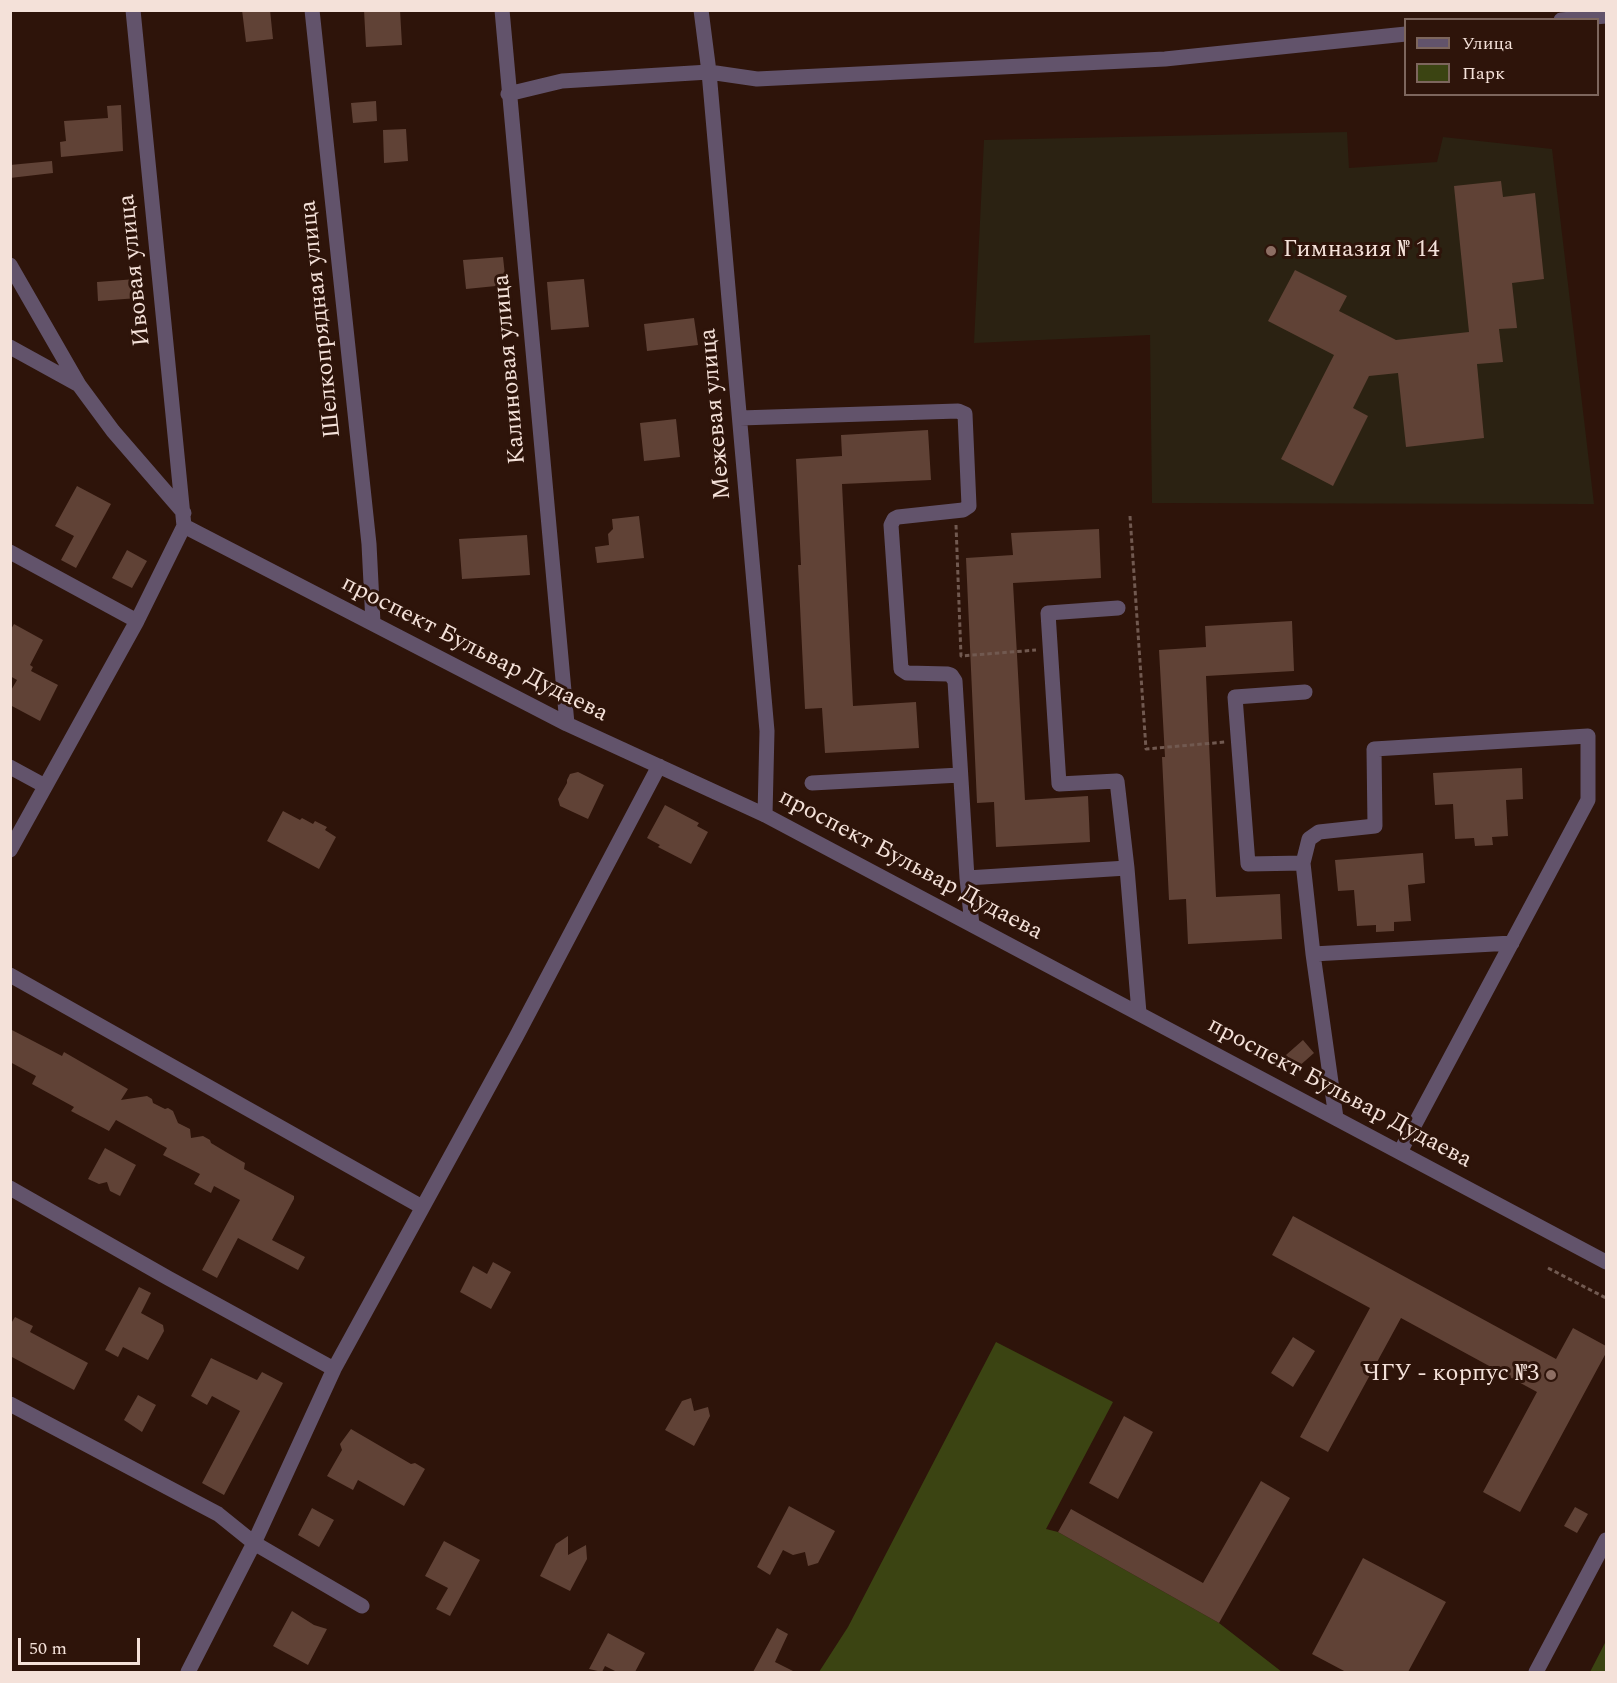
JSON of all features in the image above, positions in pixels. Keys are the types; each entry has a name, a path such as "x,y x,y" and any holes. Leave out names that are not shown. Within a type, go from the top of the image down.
{"street":[{"name":"Ивовая улица","path":"133,10 184,519"},
{"name":"Шелкопрядная улица","path":"312,10 369,544 373,624"},
{"name":"Калиновая улица","path":"502,10 567,724"},
{"name":"Межевая улица","path":"701,10 709,72 767,731 765,815"},
{"path":"1584,18 1606,16"},
{"path":"508,94 562,81 709,72 757,80 1165,59 1404,34"},
{"path":"10,265 79,385 184,519 137,621 10,850"},
{"path":"10,347 79,385"},
{"path":"740,418 962,412 966,418 969,502 966,509 898,517 891,525 900,666 907,673 948,674 954,678 972,925"},
{"name":"проспект Бульвар Дудаева","path":"184,519 373,624 567,724 765,815 1606,1262"},
{"path":"10,552 137,621"},
{"path":"1118,608 1048,613 1059,784 1117,781 1139,1013"},
{"path":"1302,863 1248,864 1235,697 1305,692"},
{"path":"1336,1118 1302,863 1309,840 1319,832 1375,826 1374,749 1588,736 1588,800 1400,1152"},
{"path":"188,1672 254,1543 334,1369 538,996 659,766"},
{"path":"10,767 45,786"},
{"path":"812,783 960,775"},
{"path":"967,878 1127,868"},
{"path":"1313,954 1512,943"},
{"path":"10,975 422,1207"},
{"path":"10,1188 334,1369"},
{"path":"10,1404 218,1514 254,1543 362,1606"},
{"path":"1536,1672 1606,1540"}],"path":[{"path":"956,511 961,656 1050,649"},
{"path":"1130,516 1146,749 1239,741"},
{"path":"1548,1268 1606,1298"}],"shaded area":[{"name":"Гимназия № 14","path":"1347,132 1349,168 1437,162 1443,137 1552,149 1594,504 1152,503 1150,335 974,343 984,140"}],"green space":[{"path":"996,1342 1113,1402 1046,1529 1058,1532 1219,1623 1282,1672 819,1672 848,1627"},
{"path":"1606,1641 1606,1672 1590,1672"}],"building":[{"path":"242,10 270,10 273,39 246,42"},
{"path":"364,10 400,10 402,45 366,47"},
{"path":"376,101 377,121 353,123 351,103"},
{"path":"121,105 123,151 61,157 60,142 66,141 64,121 108,118 107,106"},
{"path":"406,129 408,161 384,163 383,130"},
{"path":"52,161 53,173 10,178 10,165"},
{"path":"1501,181 1503,197 1535,193 1544,279 1512,283 1517,328 1499,329 1503,362 1477,364 1484,438 1406,447 1398,373 1369,376 1353,408 1368,416 1333,486 1281,459 1334,355 1268,321 1295,270 1347,296 1339,311 1396,340 1469,332 1454,186"},
{"path":"503,257 506,285 466,289 463,260"},
{"path":"136,279 138,298 98,301 97,282"},
{"path":"584,279 589,327 551,330 547,282"},
{"path":"694,318 698,345 647,351 644,324"},
{"path":"676,419 680,457 644,461 640,423"},
{"path":"928,430 931,480 842,484 853,706 916,702 919,748 825,753 822,708 805,709 798,565 801,565 796,459 842,456 841,435"},
{"path":"77,486 111,504 76,568 61,560 74,536 55,526"},
{"path":"639,516 644,558 597,563 595,547 609,545 608,534 613,529 612,519"},
{"path":"1099,529 1101,578 1013,583 1025,800 1088,796 1090,842 996,847 994,802 977,803 966,558 1013,555 1011,533"},
{"path":"527,535 530,575 462,579 459,539"},
{"path":"127,550 147,561 132,588 112,578"},
{"path":"1292,621 1294,671 1206,676 1216,897 1280,894 1282,939 1188,944 1186,899 1169,900 1159,650 1206,647 1205,626"},
{"path":"14,624 43,640 30,665 33,667 31,671 58,685 40,721 10,705 10,692 17,680 10,676 10,631"},
{"path":"1522,768 1523,799 1506,800 1508,836 1492,837 1493,845 1475,846 1474,838 1455,839 1453,804 1435,805 1433,773"},
{"path":"578,772 604,785 588,819 560,806 558,799 570,774"},
{"path":"665,805 699,823 697,826 708,832 691,864 658,847 660,845 647,838"},
{"path":"283,811 300,820 302,818 313,824 315,821 327,827 325,830 336,837 319,869 267,841"},
{"path":"1423,853 1425,883 1408,885 1411,921 1394,922 1394,931 1376,932 1376,925 1357,926 1354,890 1338,891 1335,860"},
{"path":"10,1029 62,1056 64,1052 128,1089 121,1100 147,1096 152,1099 153,1103 165,1109 168,1108 173,1111 178,1123 190,1129 191,1138 203,1136 245,1163 244,1169 294,1196 272,1240 305,1257 298,1270 238,1238 217,1278 202,1270 240,1200 214,1186 211,1193 194,1184 200,1174 163,1155 167,1148 116,1120 109,1131 71,1111 74,1107 32,1084 36,1076 10,1062"},
{"path":"1303,1040 1314,1053 1297,1068 1286,1055"},
{"path":"105,1148 136,1165 120,1196 110,1191 107,1182 99,1184 88,1179"},
{"name":"ЧГУ - корпус №3","path":"1293,1216 1556,1359 1573,1328 1606,1346 1606,1353 1520,1512 1483,1492 1537,1392 1401,1318 1328,1452 1300,1437 1370,1308 1272,1255"},
{"path":"493,1262 511,1272 491,1309 460,1292 473,1266 487,1274"},
{"path":"139,1287 151,1293 141,1313 163,1325 164,1331 148,1360 123,1347 118,1357 105,1350"},
{"path":"15,1317 33,1326 30,1332 88,1363 74,1390 10,1356 10,1325"},
{"path":"1293,1337 1315,1351 1293,1387 1271,1373"},
{"path":"211,1358 257,1380 262,1372 283,1383 224,1495 202,1483 240,1411 212,1396 207,1405 191,1396"},
{"path":"138,1395 156,1405 142,1432 124,1420"},
{"path":"691,1398 694,1411 708,1407 710,1416 694,1446 665,1430 682,1401"},
{"path":"1124,1416 1153,1432 1118,1499 1089,1483"},
{"path":"351,1429 411,1464 415,1463 425,1469 404,1506 358,1480 353,1490 327,1476 342,1450 340,1444"},
{"path":"1261,1481 1290,1498 1219,1623 1058,1532 1071,1509 1203,1583"},
{"path":"789,1506 835,1531 818,1563 808,1566 805,1552 793,1555 783,1550 770,1575 757,1567"},
{"path":"1575,1507 1588,1514 1577,1533 1564,1526"},
{"path":"312,1508 334,1520 319,1547 298,1535"},
{"path":"568,1536 568,1555 586,1545 587,1559 570,1591 540,1576 556,1544"},
{"path":"444,1541 480,1560 450,1616 436,1609 448,1588 425,1576"},
{"path":"1363,1558 1446,1602 1408,1672 1346,1672 1312,1654"},
{"path":"292,1611 314,1625 327,1629 308,1665 273,1646"},
{"path":"777,1628 788,1634 775,1662 795,1672 753,1672"},
{"path":"608,1633 645,1653 635,1672 617,1672 605,1666 602,1672 589,1669"}],"place":[{"name":"Гимназия № 14","path":"1271,251"},
{"name":"ЧГУ - корпус №3","path":"1551,1375"}]}
